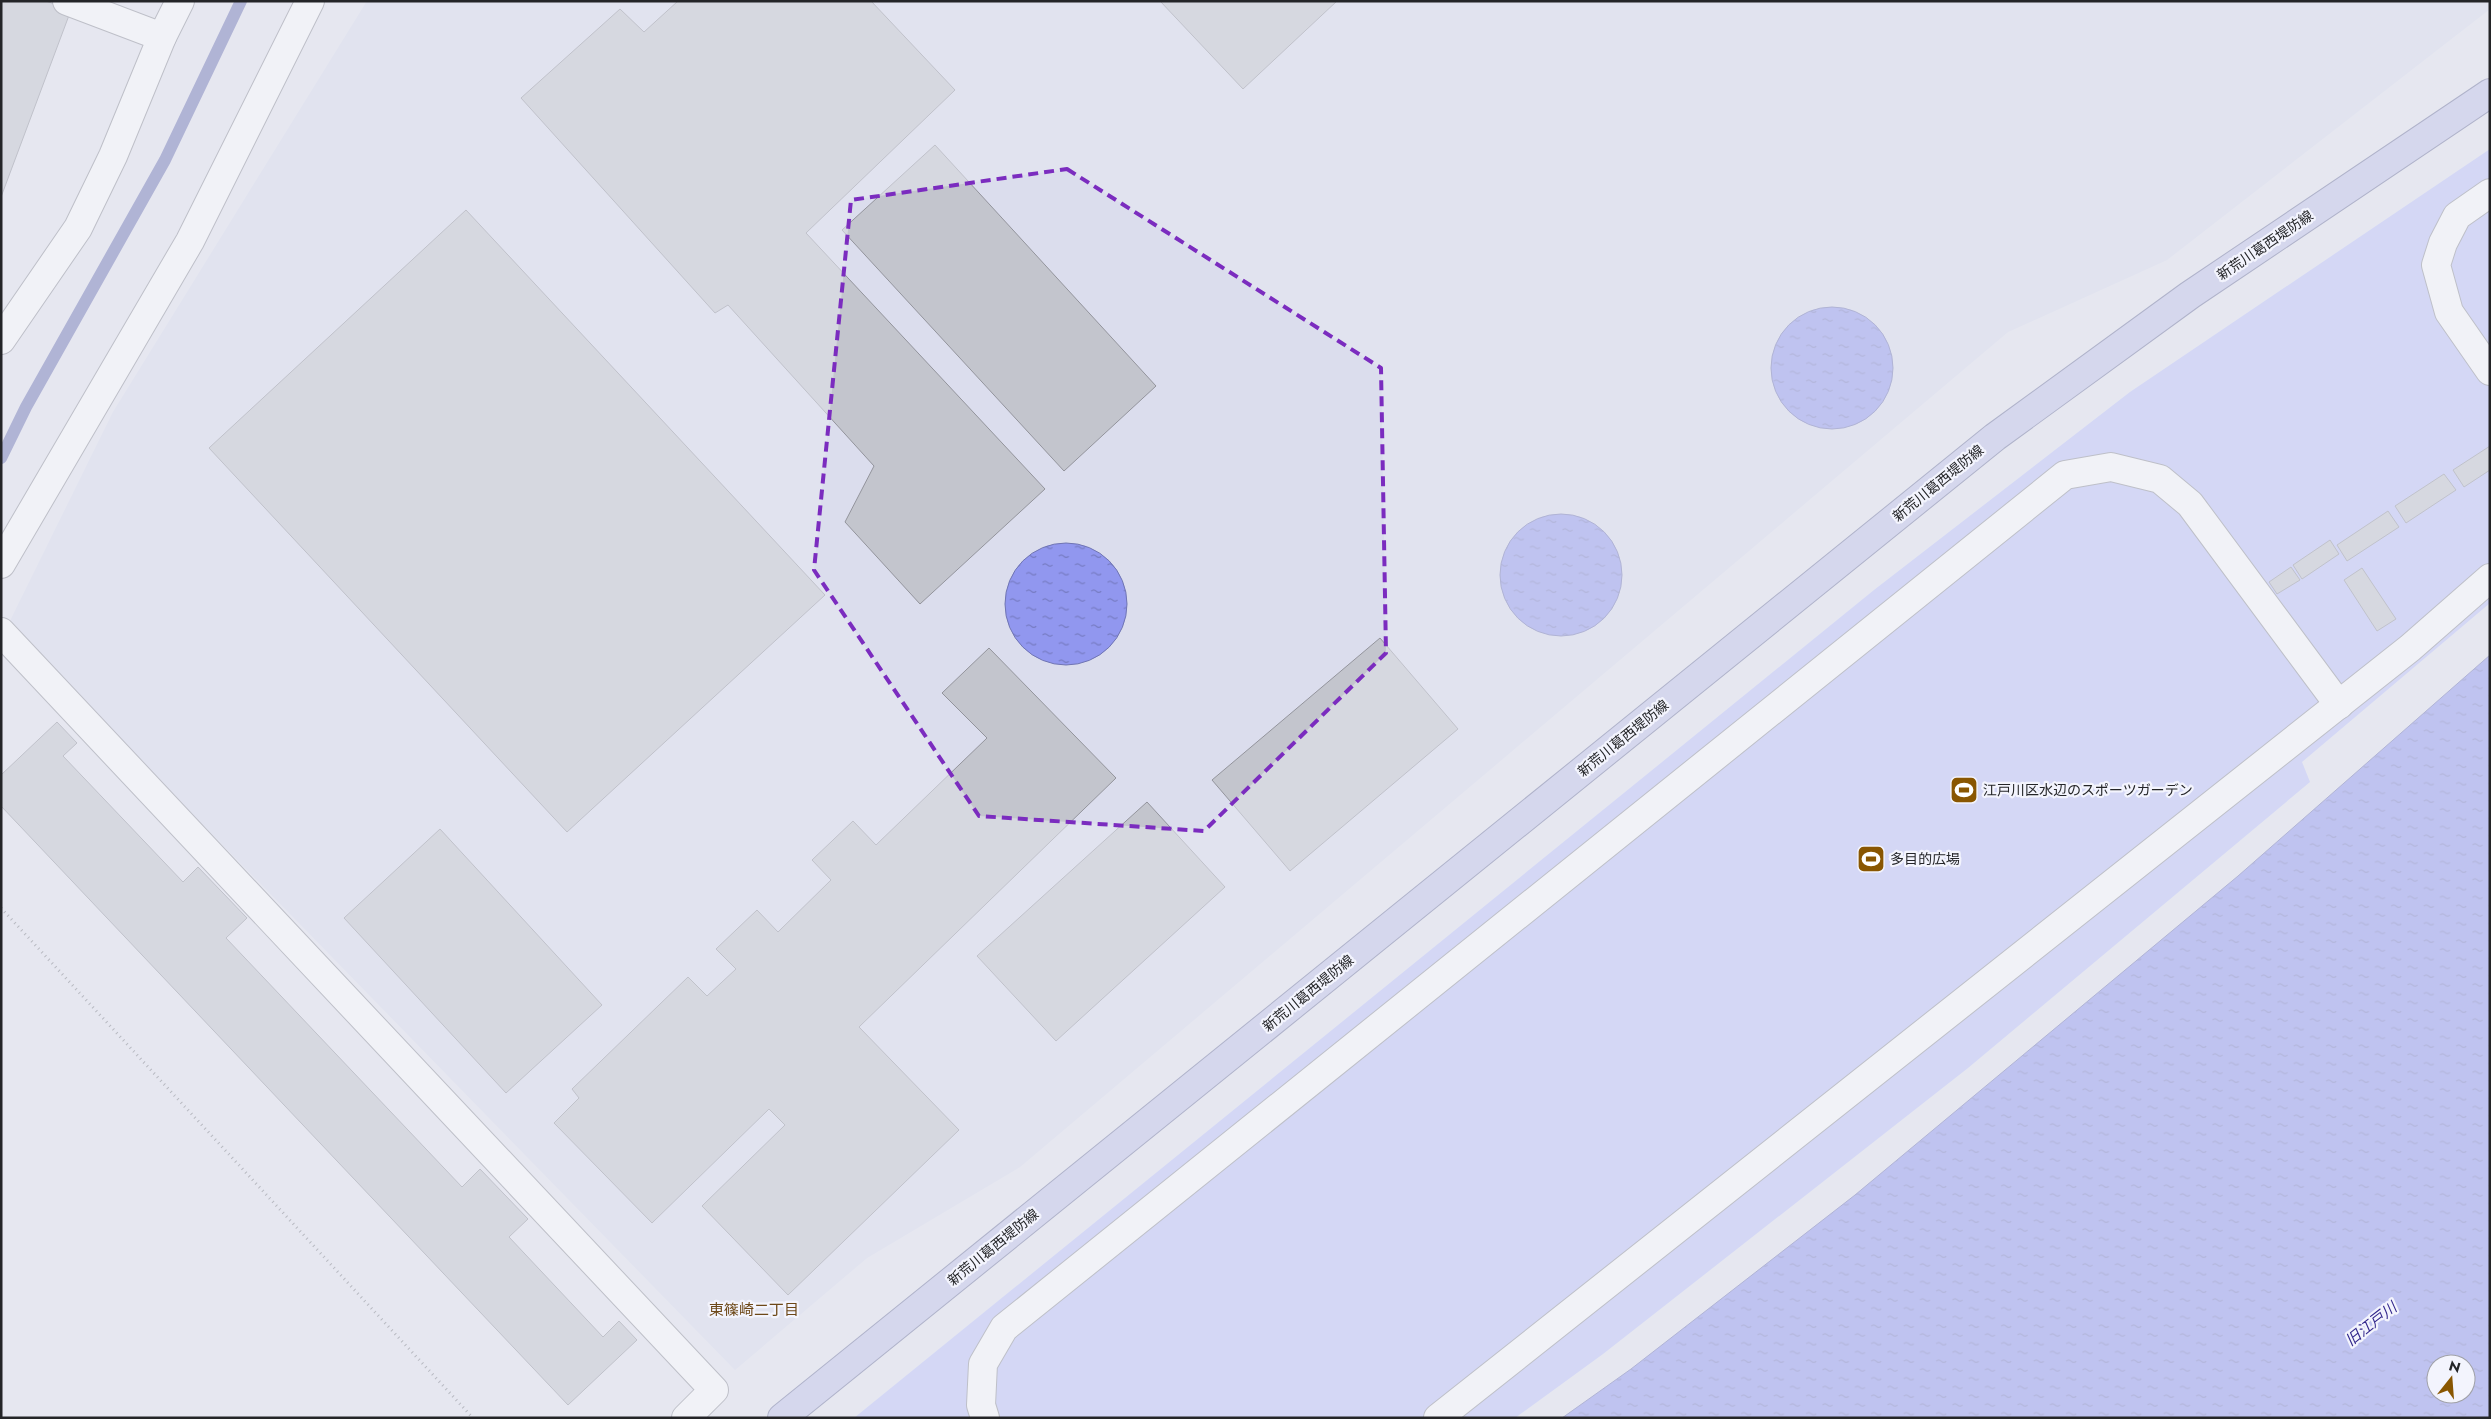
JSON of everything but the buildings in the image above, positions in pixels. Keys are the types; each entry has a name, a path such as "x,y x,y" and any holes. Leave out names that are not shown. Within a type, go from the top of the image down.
{"main road":[{"name":"新荒川葛西堤防線","path":"782,1418 1995,437 2190,296 2490,93"}],"street":[{"path":"67,1 162,37"},
{"path":"1,340 78,228 113,156 162,37 180,1"},
{"path":"1,564 190,242 310,1"},
{"path":"2490,193 2457,216 2443,243 2436,265 2449,312 2490,371"},
{"path":"985,1418 981,1406 983,1364 1004,1328 2064,476 2111,467 2160,479 2190,504 2338,705"},
{"path":"1438,1418 2410,648 2490,578"},
{"path":"1,632 714,1390 686,1418"}],"path":[{"path":"1,908 473,1418"}],"highlighted area":[{"path":"1067,169 1381,368 1386,653 1204,831 979,816 814,570 851,200"}],"shaded area":[{"path":"367,1 2490,1 2490,9 2167,260 2008,332 1020,1167 867,1258 735,1370 8,625 113,412"},
{"name":"江戸川区水辺のスポーツガーデン","path":"2490,149 2490,603 2302,762 2310,782 1968,1068 1603,1354 1515,1418 854,1418 1874,590 2130,392"}],"water":[{"path":"1832,307 1844,308 1855,312 1866,317 1875,325 1883,334 1888,345 1892,356 1892,380 1888,391 1883,402 1875,411 1866,419 1855,424 1844,428 1832,429 1820,428 1809,424 1798,419 1789,411 1781,402 1776,391 1772,380 1771,368 1772,356 1776,345 1781,334 1789,325 1798,317 1809,312 1820,308"},
{"path":"1561,514 1573,515 1584,519 1595,524 1604,532 1612,541 1617,552 1621,563 1621,587 1617,598 1612,609 1604,618 1595,626 1584,631 1573,635 1561,636 1549,635 1538,631 1527,626 1518,618 1510,609 1505,598 1501,587 1500,575 1501,563 1505,552 1510,541 1518,532 1527,524 1538,519 1549,515"},
{"path":"1066,543 1078,544 1089,548 1100,553 1109,561 1117,570 1122,581 1126,592 1126,616 1122,627 1117,638 1109,647 1100,655 1089,660 1078,664 1066,665 1054,664 1043,660 1032,655 1023,647 1015,638 1010,627 1006,616 1005,604 1006,592 1010,581 1015,570 1023,561 1032,553 1043,548 1054,544"},
{"name":"旧江戸川","path":"2490,655 2490,1418 1562,1418 1631,1369 1855,1195 2238,876"}],"waterway":[{"path":"1,458 26,407 165,160 241,1"}],"place":[{"name":"江戸川区水辺のスポーツガーデン","path":"1964,790"},
{"name":"多目的広場","path":"1871,859"}],"district":[{"name":"東篠崎二丁目","path":"754,1310"}]}
